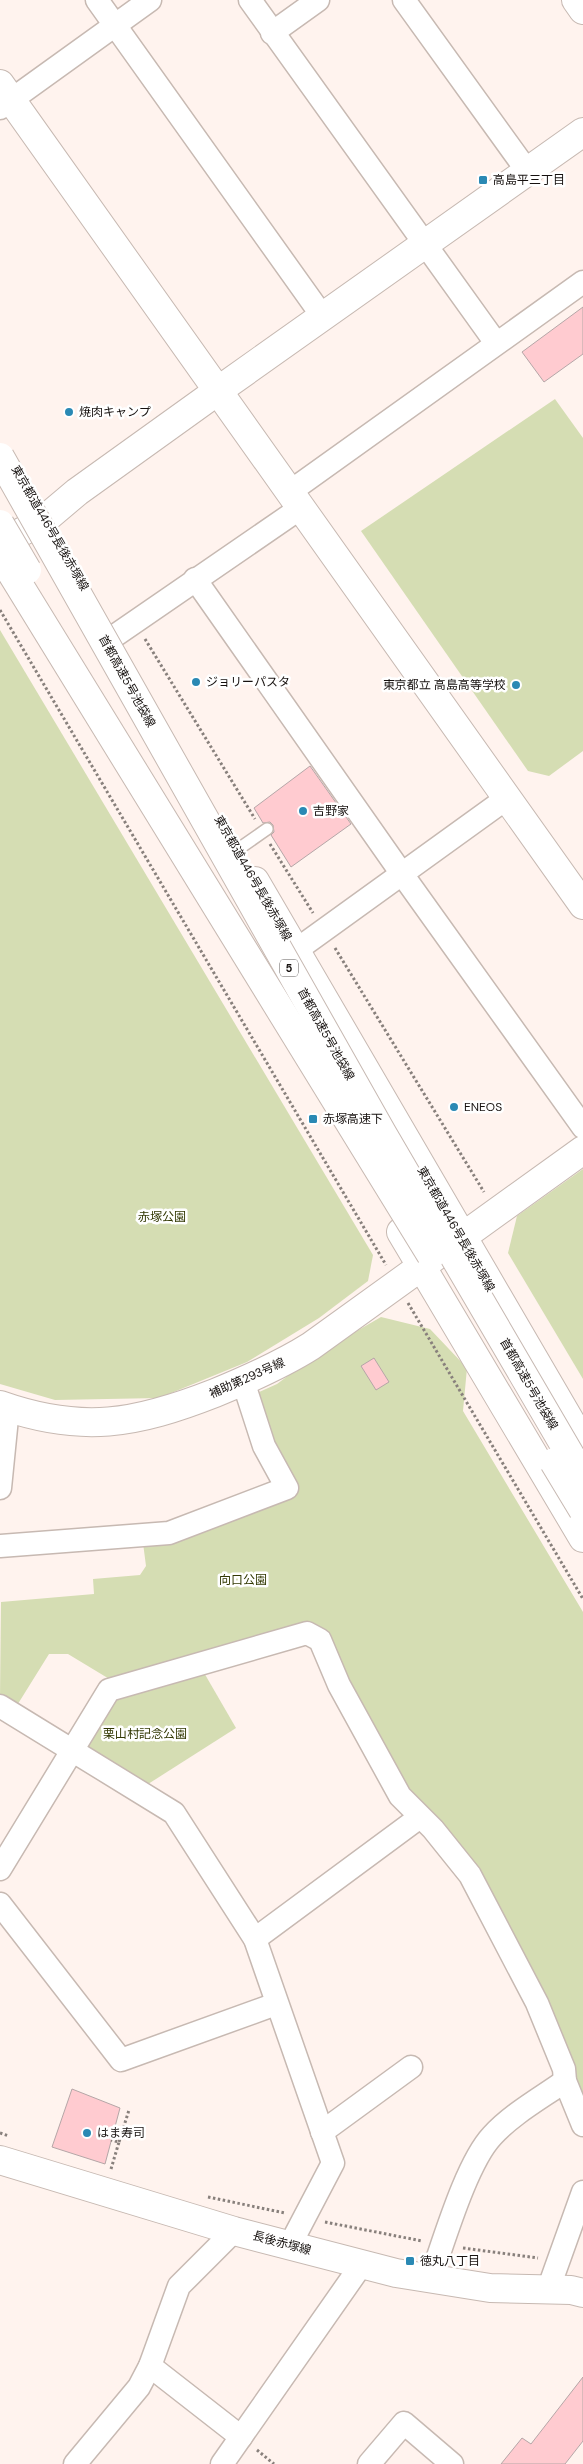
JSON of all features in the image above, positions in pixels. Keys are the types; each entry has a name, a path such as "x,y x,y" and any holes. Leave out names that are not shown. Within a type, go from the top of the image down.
{"main road":[{"path":"576,0 583,10"},
{"path":"4,97 219,390 583,905"},
{"path":"0,544 45,519 77,492 583,132"},
{"name":"東京都道446号長後赤塚線","path":"0,443 583,1444"},
{"name":"首都高速5号池袋線","path":"0,457 373,1139 583,1510"},
{"path":"0,492 373,1139"},
{"path":"0,524 373,1139"},
{"name":"首都高速5号池袋線","path":"0,554 373,1139 583,1477"},
{"path":"0,570 422,1266 583,1538"},
{"name":"補助第293号線","path":"4,1407 40,1418 64,1422 112,1422 156,1414 243,1381 287,1361 312,1346 462,1239 496,1211 583,1150"},
{"name":"長後赤塚線","path":"0,2160 234,2231 430,2280 490,2288 571,2290"}],"street":[{"path":"97,0 323,316"},
{"path":"4,97 150,0"},
{"path":"250,0 496,344"},
{"path":"272,33 318,0"},
{"path":"404,0 528,172"},
{"path":"113,637 195,578 496,344 583,282"},
{"path":"195,578 402,874 583,1127"},
{"path":"295,951 507,798"},
{"path":"0,1546 169,1533 287,1488 264,1446 243,1381"},
{"path":"0,1488 4,1407"},
{"path":"0,1869 109,1690 307,1633 320,1640 338,1685 400,1796 433,1829 470,1875 537,2003 564,2069 565,2081 583,2125"},
{"path":"0,1706 174,1813 255,1938 276,2004 333,2163 290,2245"},
{"path":"255,1938 420,1817"},
{"path":"0,1904 122,2060 276,2004"},
{"path":"322,2132 411,2067"},
{"path":"430,2280 464,2188 481,2150 502,2125 565,2081"},
{"path":"571,2290 583,2192"},
{"path":"75,2464 139,2387 150,2366 179,2286 234,2231"},
{"path":"222,2464 362,2264"},
{"path":"150,2366 241,2437"},
{"path":"369,2464 404,2423 452,2464"}],"lane":[{"path":"237,850 268,829"}],"path":[{"path":"0,610 583,1599"},
{"path":"109,2175 129,2110"},
{"path":"111,2140 119,2142"}],"green space":[{"name":"東京都立 高島高等学校","path":"555,399 583,438 583,751 549,776 528,771 361,531"},
{"name":"赤塚公園","path":"0,630 373,1255 368,1281 319,1318 247,1362 159,1398 55,1400 0,1384"},
{"path":"583,1169 583,1379 508,1253 517,1216"},
{"name":"向口公園","path":"381,1317 430,1329 467,1368 463,1411 583,1612 583,2108 575,2088 576,2076 541,1993 408,1792 348,1682 328,1635 111,1680 68,1654 49,1654 16,1707 0,1697 1,1602 94,1594 93,1579 140,1575 146,1566 143,1543 260,1508 299,1490 275,1445 257,1393 277,1384 317,1354"},
{"name":"栗山村記念公園","path":"203,1671 236,1728 145,1786 89,1752 87,1743 116,1699"}],"building":[{"path":"583,307 583,354 544,382 522,352"},
{"name":"吉野家","path":"310,766 351,824 291,867 271,835 274,832 273,825 270,822 263,823 254,808"},
{"path":"374,1358 389,1382 376,1390 361,1366"},
{"path":"72,2089 120,2108 105,2164 52,2147"},
{"path":"583,2377 583,2441 565,2464 501,2464 522,2438 531,2444"}],"place":[{"name":"高島平三丁目","path":"483,180"},
{"name":"焼肉キャンプ","path":"69,412"},
{"name":"ジョリーパスタ","path":"196,682"},
{"name":"東京都立 高島高等学校","path":"516,685"},
{"name":"吉野家","path":"303,811"},
{"name":"ENEOS","path":"454,1107"},
{"name":"赤塚高速下","path":"313,1119"},
{"name":"はま寿司","path":"87,2133"},
{"name":"徳丸八丁目","path":"410,2261"}]}
